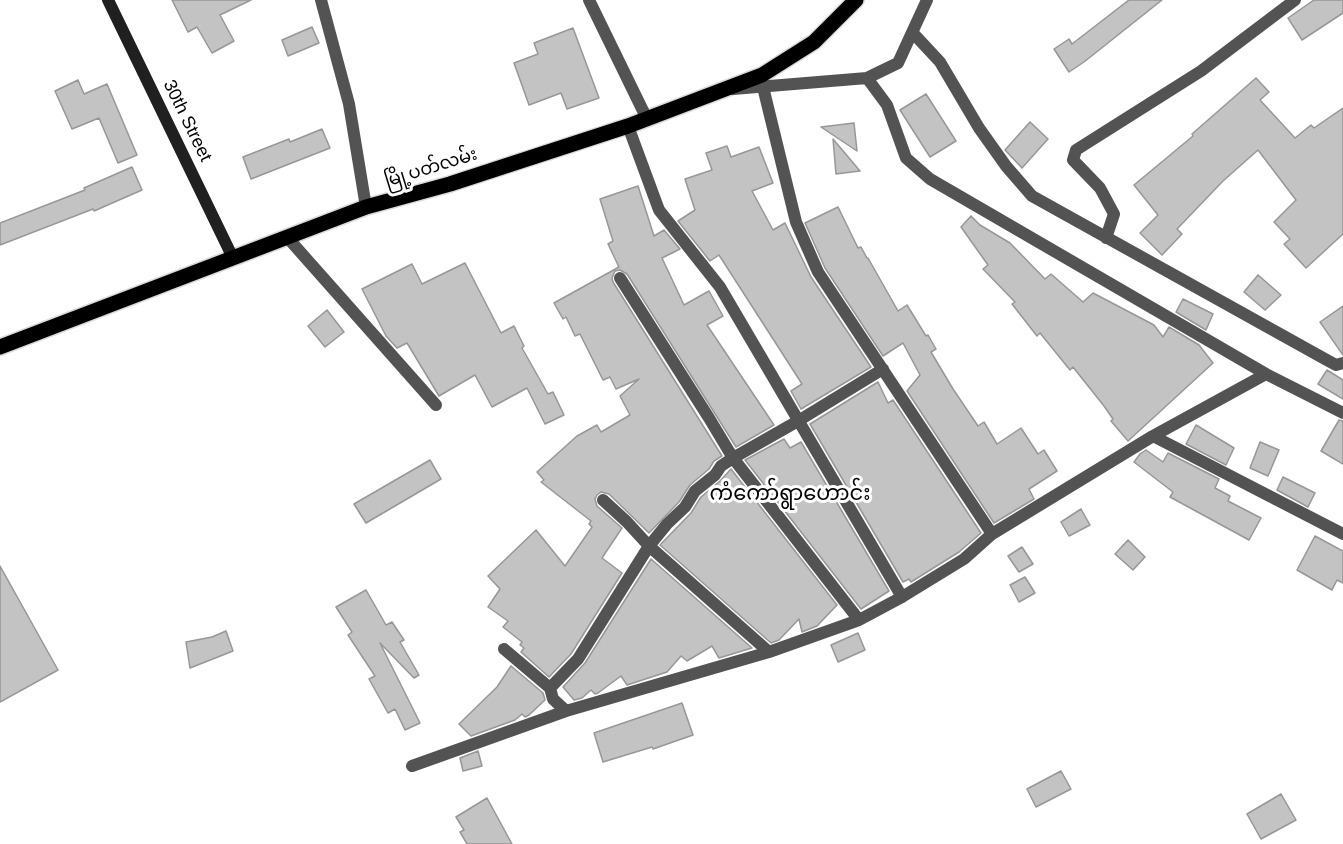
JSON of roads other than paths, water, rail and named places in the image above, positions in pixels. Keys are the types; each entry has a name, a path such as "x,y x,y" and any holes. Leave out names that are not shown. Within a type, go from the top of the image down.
{"main road":[{"name":"30th Street","path":"108,0 233,258"},
{"name":"မြို့ပတ်လမ်း","path":"0,347 366,207 450,184 628,126 762,75 814,42 856,0"}],"street":[{"path":"321,0 349,104 366,207"},
{"path":"588,0 647,119"},
{"path":"723,90 867,78 898,63 927,0"},
{"path":"1106,238 1114,213 1100,188 1073,160 1076,150 1202,71 1295,0"},
{"path":"913,33 940,62 979,128 1006,166 1032,196 1336,365 1343,363"},
{"path":"867,78 886,105 906,158 930,179 1266,374 1343,413"},
{"path":"763,87 796,222 818,272 992,534"},
{"path":"628,126 659,210 720,287 902,597"},
{"path":"287,237 436,405"},
{"path":"620,278 733,458 859,620"},
{"path":"550,688 578,659 649,546 685,507 695,491 715,475 721,466 882,369"},
{"path":"412,766 566,711 769,652 859,620 964,559 992,534 1153,436 1266,374"},
{"path":"1153,436 1343,534"},
{"path":"603,500 649,546 769,652"},
{"path":"504,649 550,688 553,699 566,711"}],"district":[{"name":"ကံကော်ရွာဟောင်း","path":"790,494"}]}
